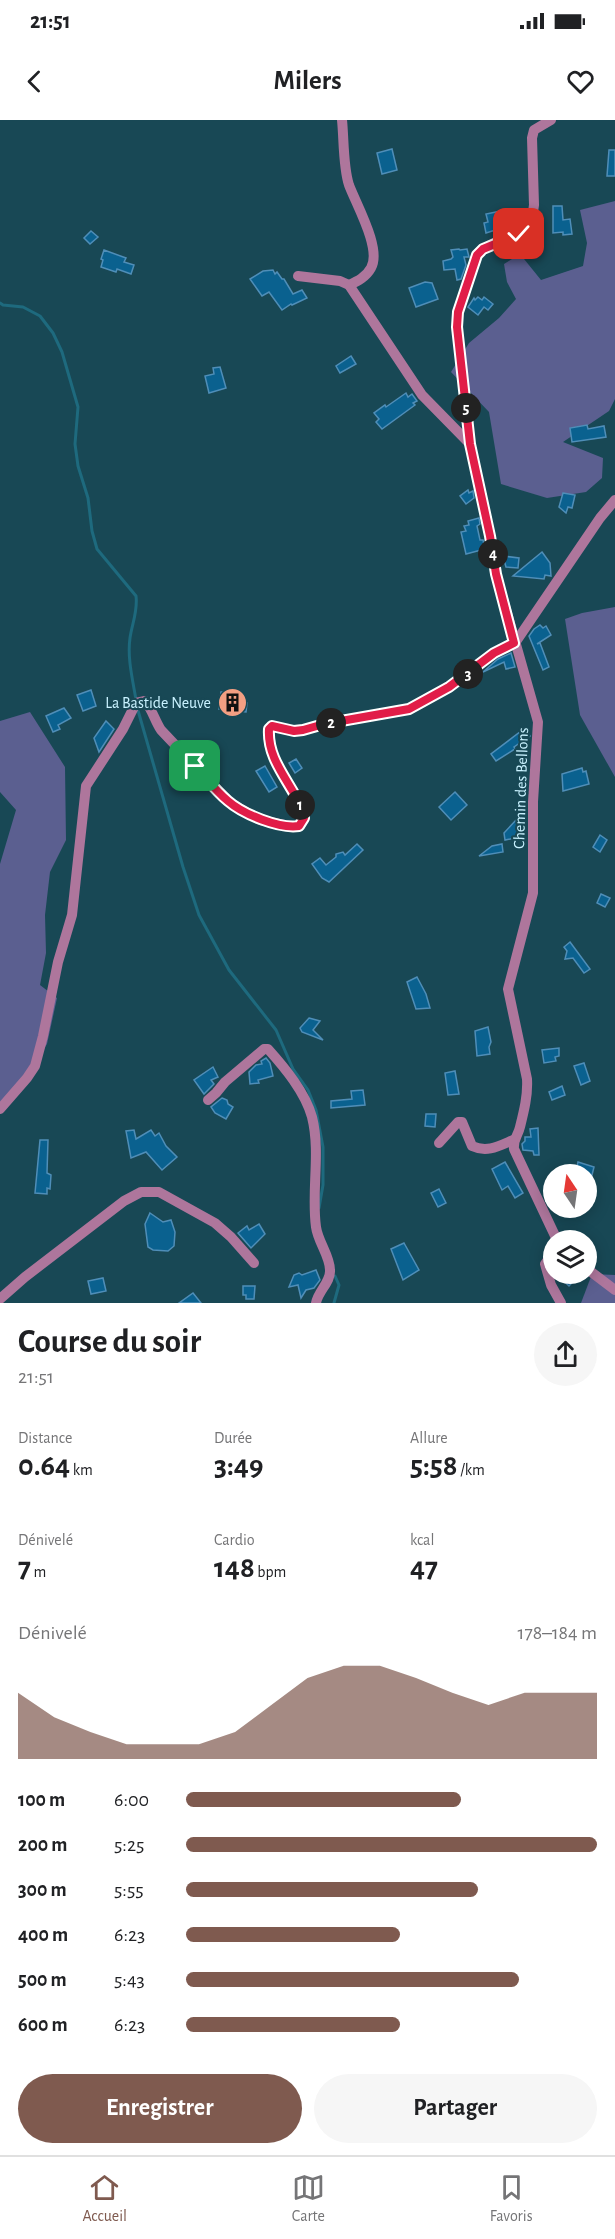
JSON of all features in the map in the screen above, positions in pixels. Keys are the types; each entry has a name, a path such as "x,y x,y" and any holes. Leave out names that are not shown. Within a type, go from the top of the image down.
{"street":[{"path":"342,120 348,183 374,252 372,267 364,277 349,285"},
{"name":"Chemin des Bellons","path":"513,1140 519,1130 527,1092 527,1079 508,989 533,893 533,802 538,722 496,574 470,444 457,327 458,312 477,255 483,249 528,228 534,205 532,125 551,120"},
{"path":"298,276 340,281 349,285 422,395 470,444"},
{"path":"0,1109 35,1066 43,1036 58,962 72,915 86,786 123,729 136,703 145,701 161,730 229,802 260,820 294,827 302,824 304,818 302,809 271,752 268,741 269,729 272,726 294,731 303,730 324,724 409,709 449,687 494,653 514,643 600,518 615,500"},
{"path":"208,1100 225,1082 264,1049 268,1049 303,1096 312,1118 315,1140 316,1227 319,1242 331,1269 329,1278 316,1303"},
{"path":"439,1143 458,1122 462,1122 472,1146 479,1150 487,1150 513,1140 514,1149 552,1230"},
{"path":"0,1299 123,1201 141,1192 159,1192 215,1223 254,1263"},
{"path":"597,1276 615,1290"},
{"path":"551,1284 561,1303"}],"shaded area":[{"path":"615,201 615,399 609,411 563,442 603,458 602,478 586,492 547,498 501,484 489,412 451,372 469,343 499,318 516,299 507,282 504,264 520,254 541,280 583,266 587,243 580,210"},
{"path":"615,607 615,777 580,715 565,619 582,613"},
{"path":"30,712 65,767 66,840 50,872 45,915 46,953 40,985 57,998 47,1044 5,1110 0,1110 0,864 16,810 0,792 0,721"},
{"path":"597,1274 615,1275 615,1303 581,1303 588,1284 597,1284"}],"building":[{"path":"392,149 397,170 382,174 377,153"},
{"path":"609,150 615,150 615,176 607,176"},
{"path":"553,206 562,206 563,220 570,219 572,234 553,233"},
{"path":"501,211 505,227 486,233 484,223 488,222 486,214"},
{"path":"91,231 98,237 90,244 84,238"},
{"path":"467,249 469,257 464,257 466,265 461,279 457,280 455,269 444,270 443,261 453,257 451,250"},
{"path":"104,250 126,258 124,262 134,265 131,274 101,267"},
{"path":"273,270 275,274 277,272 284,279 293,294 302,290 307,298 282,310 269,292 262,296 250,279 263,271"},
{"path":"425,282 432,283 438,299 416,307 409,288"},
{"path":"478,297 482,300 484,297 493,304 488,310 484,307 478,315 468,307 474,298 475,300"},
{"path":"351,356 356,364 340,373 336,366"},
{"path":"220,367 226,388 209,393 205,376 214,374 213,368"},
{"path":"406,393 408,397 412,394 417,401 413,403 415,405 382,429 376,422 379,419 374,413"},
{"path":"587,425 588,429 604,426 606,437 572,442 570,428"},
{"path":"468,490 469,493 473,491 474,498 466,504 460,496"},
{"path":"563,493 575,495 572,508 568,507 566,513 559,507"},
{"path":"479,518 480,524 477,526 485,549 466,554 461,532 466,531 464,526 469,525 468,521"},
{"path":"542,552 550,563 551,576 545,575 544,579 513,576"},
{"path":"503,556 519,558 518,568 506,567"},
{"path":"540,625 543,628 546,626 551,635 537,644 540,643 549,667 543,670 529,636"},
{"path":"511,653 515,667 506,669 504,662 483,672 498,659"},
{"path":"91,690 96,706 83,711 77,695"},
{"name":"La Bastide Neuve","path":"221,692 241,695 240,702 247,703 246,712 219,709"},
{"path":"64,708 71,718 58,725 60,729 53,732 46,716"},
{"path":"106,721 114,729 99,752 94,738"},
{"path":"525,728 530,736 496,761 491,754"},
{"path":"296,759 302,768 295,773 289,763"},
{"path":"265,766 277,787 269,792 256,771"},
{"path":"582,768 583,772 586,771 589,784 563,791 562,774"},
{"path":"455,792 467,805 451,820 439,807"},
{"path":"525,815 525,836 505,840 504,833 516,820"},
{"path":"600,835 607,840 600,852 593,847"},
{"path":"357,844 363,850 329,882 322,878 312,864 320,858 326,865 336,857 336,854 343,852 345,855"},
{"path":"502,844 503,852 479,856 492,846"},
{"path":"601,894 610,898 605,907 597,903"},
{"path":"570,942 590,969 584,973 573,958 565,959 567,951 564,947"},
{"path":"417,977 430,1008 416,1009 407,982"},
{"path":"309,1018 320,1021 313,1030 323,1040 302,1032 300,1028"},
{"path":"488,1027 491,1042 490,1054 477,1056 475,1031"},
{"path":"559,1048 559,1056 555,1057 556,1061 544,1063 542,1050"},
{"path":"266,1058 270,1063 273,1076 258,1080 259,1083 250,1084 249,1072 256,1065 262,1064 261,1061"},
{"path":"584,1063 590,1081 581,1085 574,1066"},
{"path":"213,1067 218,1077 211,1080 214,1084 204,1094 194,1080"},
{"path":"455,1071 459,1094 448,1095 445,1073"},
{"path":"562,1086 565,1095 552,1100 549,1092"},
{"path":"363,1090 365,1105 331,1108 331,1101 352,1099 351,1091"},
{"path":"222,1098 233,1107 226,1119 215,1113 211,1107"},
{"path":"426,1114 436,1114 435,1127 425,1126"},
{"path":"538,1128 539,1155 534,1155 533,1151 523,1150 522,1144 525,1137 531,1137 530,1129"},
{"path":"134,1130 136,1139 151,1130 155,1136 159,1133 166,1146 177,1157 162,1170 146,1152 131,1158 126,1131"},
{"path":"40,1140 48,1140 47,1173 51,1175 50,1189 47,1188 47,1194 35,1193"},
{"path":"505,1162 523,1193 515,1198 508,1186 502,1190 492,1169"},
{"path":"439,1189 446,1203 438,1207 431,1193"},
{"path":"150,1213 163,1222 171,1220 175,1232 174,1246 168,1251 153,1250 148,1247 145,1224"},
{"path":"259,1224 265,1234 251,1248 238,1233 247,1226 249,1230"},
{"path":"404,1243 419,1270 403,1280 391,1249"},
{"path":"316,1270 320,1280 314,1288 306,1290 301,1298 298,1285 289,1287 294,1275"},
{"path":"103,1278 106,1291 91,1294 88,1281"},
{"path":"243,1286 255,1286 254,1299 246,1299 246,1295 243,1295"},
{"path":"193,1293 201,1303 179,1303"}],"waterway":[{"path":"0,303 23,307 40,316 53,333 62,352 78,407 75,444 97,549 136,596 129,653 136,700"},
{"path":"137,707 199,915 229,970 276,1030 293,1069 308,1090 316,1110 323,1147 323,1185 319,1208"},
{"path":"334,1303 339,1285 335,1276"}],"place":[{"name":"La Bastide Neuve","path":"232,702"}],"route":[{"path":"195,766 229,802 260,820 299,826 304,818 302,809 297,796 274,761 268,741 269,729 272,726 294,731 303,730 324,724 409,709 449,687 494,653 514,643 496,574 470,444 457,327 458,312 477,255 500,240 519,234"}]}
